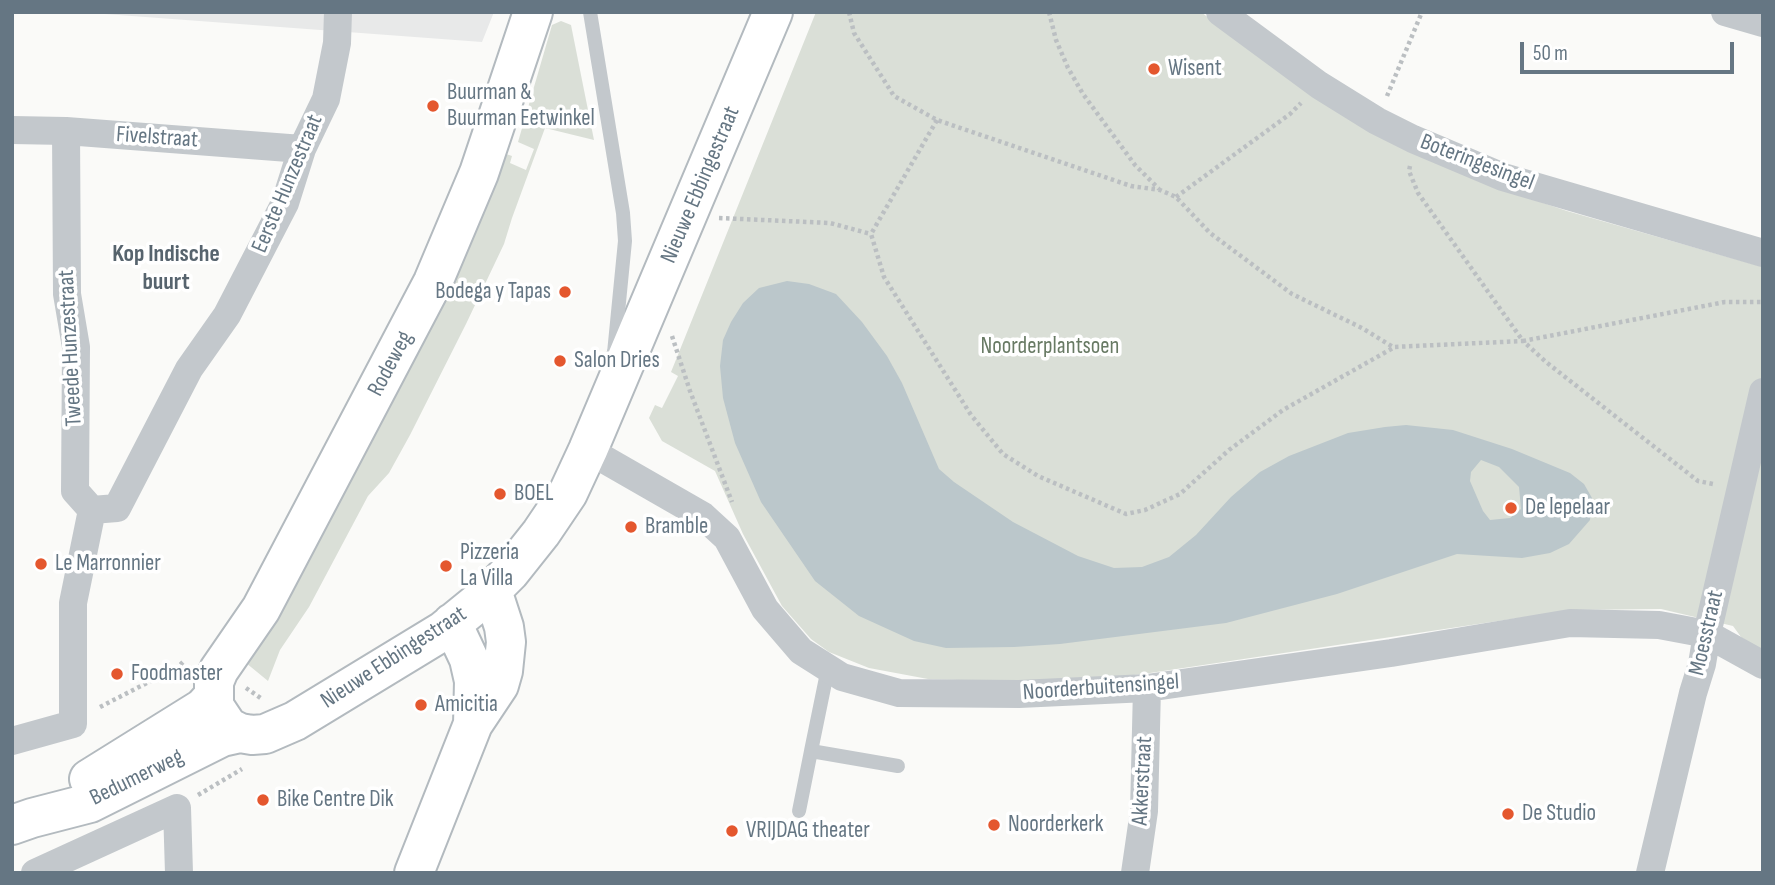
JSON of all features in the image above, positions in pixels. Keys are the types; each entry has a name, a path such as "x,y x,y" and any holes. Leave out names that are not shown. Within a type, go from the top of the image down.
{"main road":[{"name":"Rodeweg","path":"213,698 214,682 219,670 261,609 433,282 479,173 533,12"},
{"name":"Nieuwe Ebbingestraat","path":"240,733 252,736 265,734 295,721 406,655 452,623 492,590 541,533 568,493 588,450 774,12"},
{"path":"414,873 473,724 499,685 506,656 504,627 492,590"},
{"path":"452,623 469,659 474,681 473,724"},
{"path":"213,698 219,717 228,727 240,733"},
{"name":"Bedumerweg","path":"22,821 203,708 213,698"},
{"name":"Bedumerweg","path":"22,821 90,803 222,737 240,733"}],"street":[{"name":"Eerste Hunzestraat","path":"92,510 117,508 189,369 234,303 285,203 302,149 326,99 337,43 338,12"},
{"name":"Boteringesingel","path":"1220,12 1319,85 1377,121 1413,139 1503,177 1763,253"},
{"path":"1725,12 1763,23"},
{"name":"Fivelstraat","path":"12,130 66,131 302,149"},
{"name":"Tweede Hunzestraat","path":"66,131 67,294 76,347 75,491 92,510"},
{"name":"Moesstraat","path":"1650,873 1702,664 1763,392"},
{"name":"Noorderbuitensingel","path":"588,450 703,516 719,530 727,538 765,609 801,651 842,677 899,693 1019,694 1147,688 1391,653 1570,623 1659,625 1707,634 1763,665"},
{"path":"12,741 73,724 73,603 92,510"},
{"name":"Akkerstraat","path":"1135,873 1144,811 1147,688"},
{"path":"177,808 179,873"},
{"name":"Bedumerweg","path":"35,873 177,808"}],"lane":[{"name":"Nieuwe Ebbingestraat","path":"590,12 623,213 625,241 611,396"},
{"path":"799,811 828,668"},
{"path":"811,751 898,766"}],"path":[{"path":"849,12 854,33 894,96 937,120 1131,186 1160,190 1176,197 1210,233 1270,279 1292,294 1362,328 1394,347"},
{"path":"1049,12 1060,49 1083,94 1135,165 1160,190"},
{"path":"1377,121 1422,12"},
{"path":"1176,197 1290,114 1319,85"},
{"path":"937,120 871,234 884,278 971,415 1003,454 1038,475 1126,514 1145,510 1180,494 1229,450 1283,410 1394,347 1523,341 1725,302 1763,302"},
{"path":"1413,139 1409,171 1419,194 1523,341 1698,481 1741,488"},
{"path":"714,218 830,223 871,234"},
{"path":"673,324 672,335 690,391 725,488 737,513"},
{"path":"73,724 89,712 182,664"},
{"name":"Bedumerweg","path":"177,808 231,775"}],"shaded area":[{"path":"78,12 494,12 482,42"},
{"path":"787,281 809,284 836,294 862,322 887,356 902,383 939,469 1013,522 1078,556 1114,568 1142,567 1169,557 1196,535 1231,497 1260,472 1289,456 1348,433 1385,427 1406,425 1453,430 1512,449 1570,473 1584,484 1592,498 1590,520 1569,544 1550,553 1522,558 1457,554 1337,594 1226,623 1060,644 1014,647 946,648 914,641 859,616 815,581 761,502 735,443 723,398 720,366 723,340 743,303 759,288","holes":["1481,460 1499,467 1519,487 1521,509 1510,518 1490,520 1483,511 1470,481 1471,472"]}],"green space":[{"name":"Noorderplantsoen","path":"816,12 1201,12 1276,70 1478,181 1567,211 1763,267 1763,652 1741,637 1733,626 1661,609 1572,610 1143,674 1053,683 928,679 869,668 829,652 811,639 782,606 743,534 715,471 662,441 649,418 655,405 662,408 678,376 671,372"},
{"path":"561,21 571,25 594,140 545,128 504,244 466,324 389,473 368,496 309,607 280,650 268,681 240,658 497,151 512,156 510,163 526,170 534,149 518,142 552,25"}],"place":[{"name":"Wisent","path":"1154,69"},
{"name":"Buurman & Buurman Eetwinkel","path":"433,106"},
{"name":"Bodega y Tapas","path":"565,292"},
{"name":"Salon Dries","path":"560,361"},
{"name":"BOEL","path":"500,494"},
{"name":"De lepelaar","path":"1511,508"},
{"name":"Bramble","path":"631,527"},
{"name":"Le Marronnier","path":"41,564"},
{"name":"Pizzeria La Villa","path":"446,566"},
{"name":"Foodmaster","path":"117,674"},
{"name":"Amicitia","path":"421,705"},
{"name":"Bike Centre Dik","path":"263,800"},
{"name":"De Studio","path":"1508,814"},
{"name":"Noorderkerk","path":"994,825"},
{"name":"VRIJDAG theater","path":"732,831"}],"district":[{"name":"Kop Indische buurt","path":"166,269"}]}
